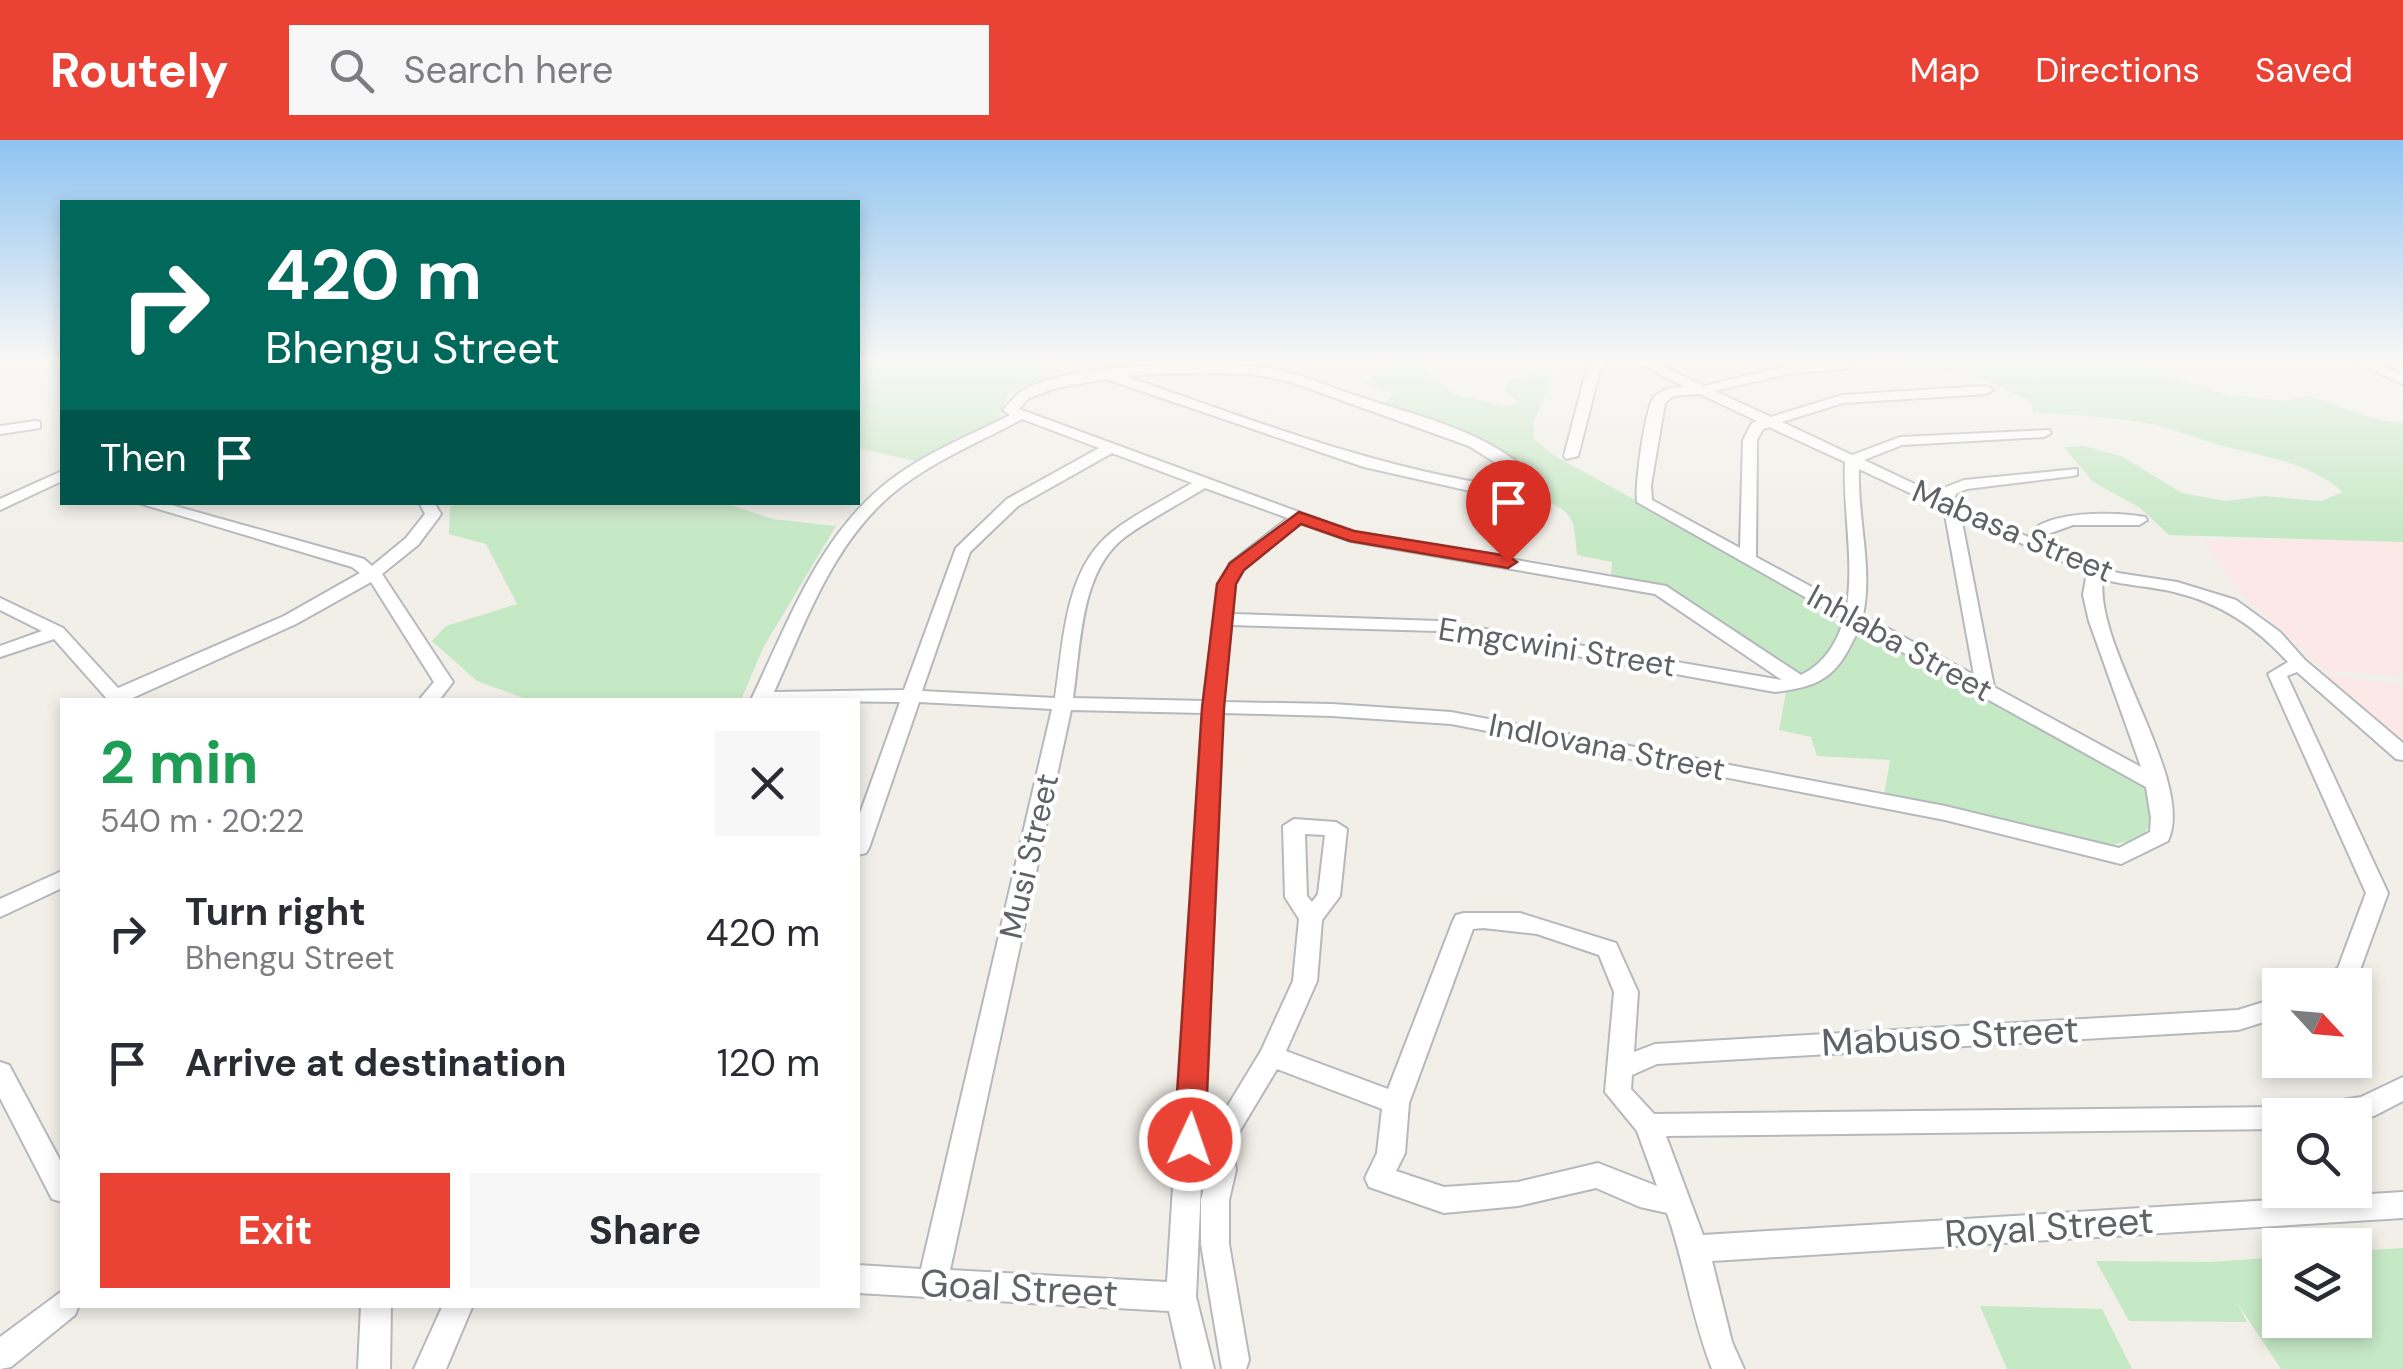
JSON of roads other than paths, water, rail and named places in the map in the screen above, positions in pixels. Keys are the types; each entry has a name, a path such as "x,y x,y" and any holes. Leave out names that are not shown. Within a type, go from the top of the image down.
{"street":[{"path":"761,698 828,556 862,514 893,486 934,459 1011,419"},
{"path":"1033,419 1350,536 1660,590 1801,684 1829,668 1856,620 1860,603 1850,504 1852,460 1900,441 2044,432"},
{"path":"1237,419 1402,476 1534,495 1536,487 1526,476 1458,436 1409,419"},
{"path":"1570,456 1578,419"},
{"name":"Inhlaba Street","path":"1655,419 1643,486 1645,502 2156,784"},
{"name":"Mabasa Street","path":"1766,419 2096,571 2177,587 2230,604 2274,636 2299,664 2403,754"},
{"path":"1748,557 1750,440 1757,426 1775,419"},
{"path":"0,430 34,425"},
{"path":"860,842 962,551 989,518 1023,492 1112,447"},
{"path":"1986,692 1947,505 1951,490 1964,484 2072,472"},
{"path":"0,504 60,479"},
{"name":"Musi Street","path":"932,1284 1063,704 1081,590 1116,536 1204,482"},
{"path":"153,505 358,563 371,573 444,682 431,698"},
{"path":"0,603 58,632 117,698 287,622 371,573 424,533 433,514 428,505"},
{"path":"1198,1369 1181,1297 1213,708 1227,584 1236,567 1299,517"},
{"path":"2035,546 2037,533 2049,525 2076,520 2139,520"},
{"name":"Indlovana Street","path":"811,698 912,696 1332,710 1450,718 1945,814 2121,856 2160,836 2164,824 2156,784 2098,621 2092,594 2096,571"},
{"name":"Emgcwini Street","path":"1223,619 1438,626 1775,686 1801,684"},
{"path":"0,652 58,632"},
{"path":"2299,664 2277,674 2377,894 2350,968"},
{"path":"2378,733 2403,775"},
{"path":"1234,1360 1215,1244 1215,1200 1222,1170 1218,1143 1270,1056 1305,981 1311,918 1328,896 1331,877 1336,829 1294,826 1296,898 1311,918"},
{"path":"1293,875 1331,877"},
{"path":"0,909 60,879"},
{"path":"1677,1202 1640,1194 1598,1175 1518,1194 1444,1200 1379,1178 1391,1153 1396,1103 1464,921 1491,917 1542,924 1608,949 1626,992 1618,1092 1648,1126 1677,1202 1694,1249 1717,1342 1728,1369"},
{"name":"Mabuso Street","path":"1622,1068 1654,1054 2238,1020 2262,1013"},
{"path":"1270,1056 1396,1103"},
{"path":"0,1073 60,1186"},
{"path":"2372,1104 2403,1088"},
{"path":"1648,1126 2262,1118"},
{"name":"Royal Street","path":"1694,1249 2403,1205"},
{"name":"Goal Street","path":"860,1280 1181,1297"},
{"path":"0,1356 60,1308"},
{"path":"374,1369 376,1308"},
{"path":"430,1369 463,1308"}]}
